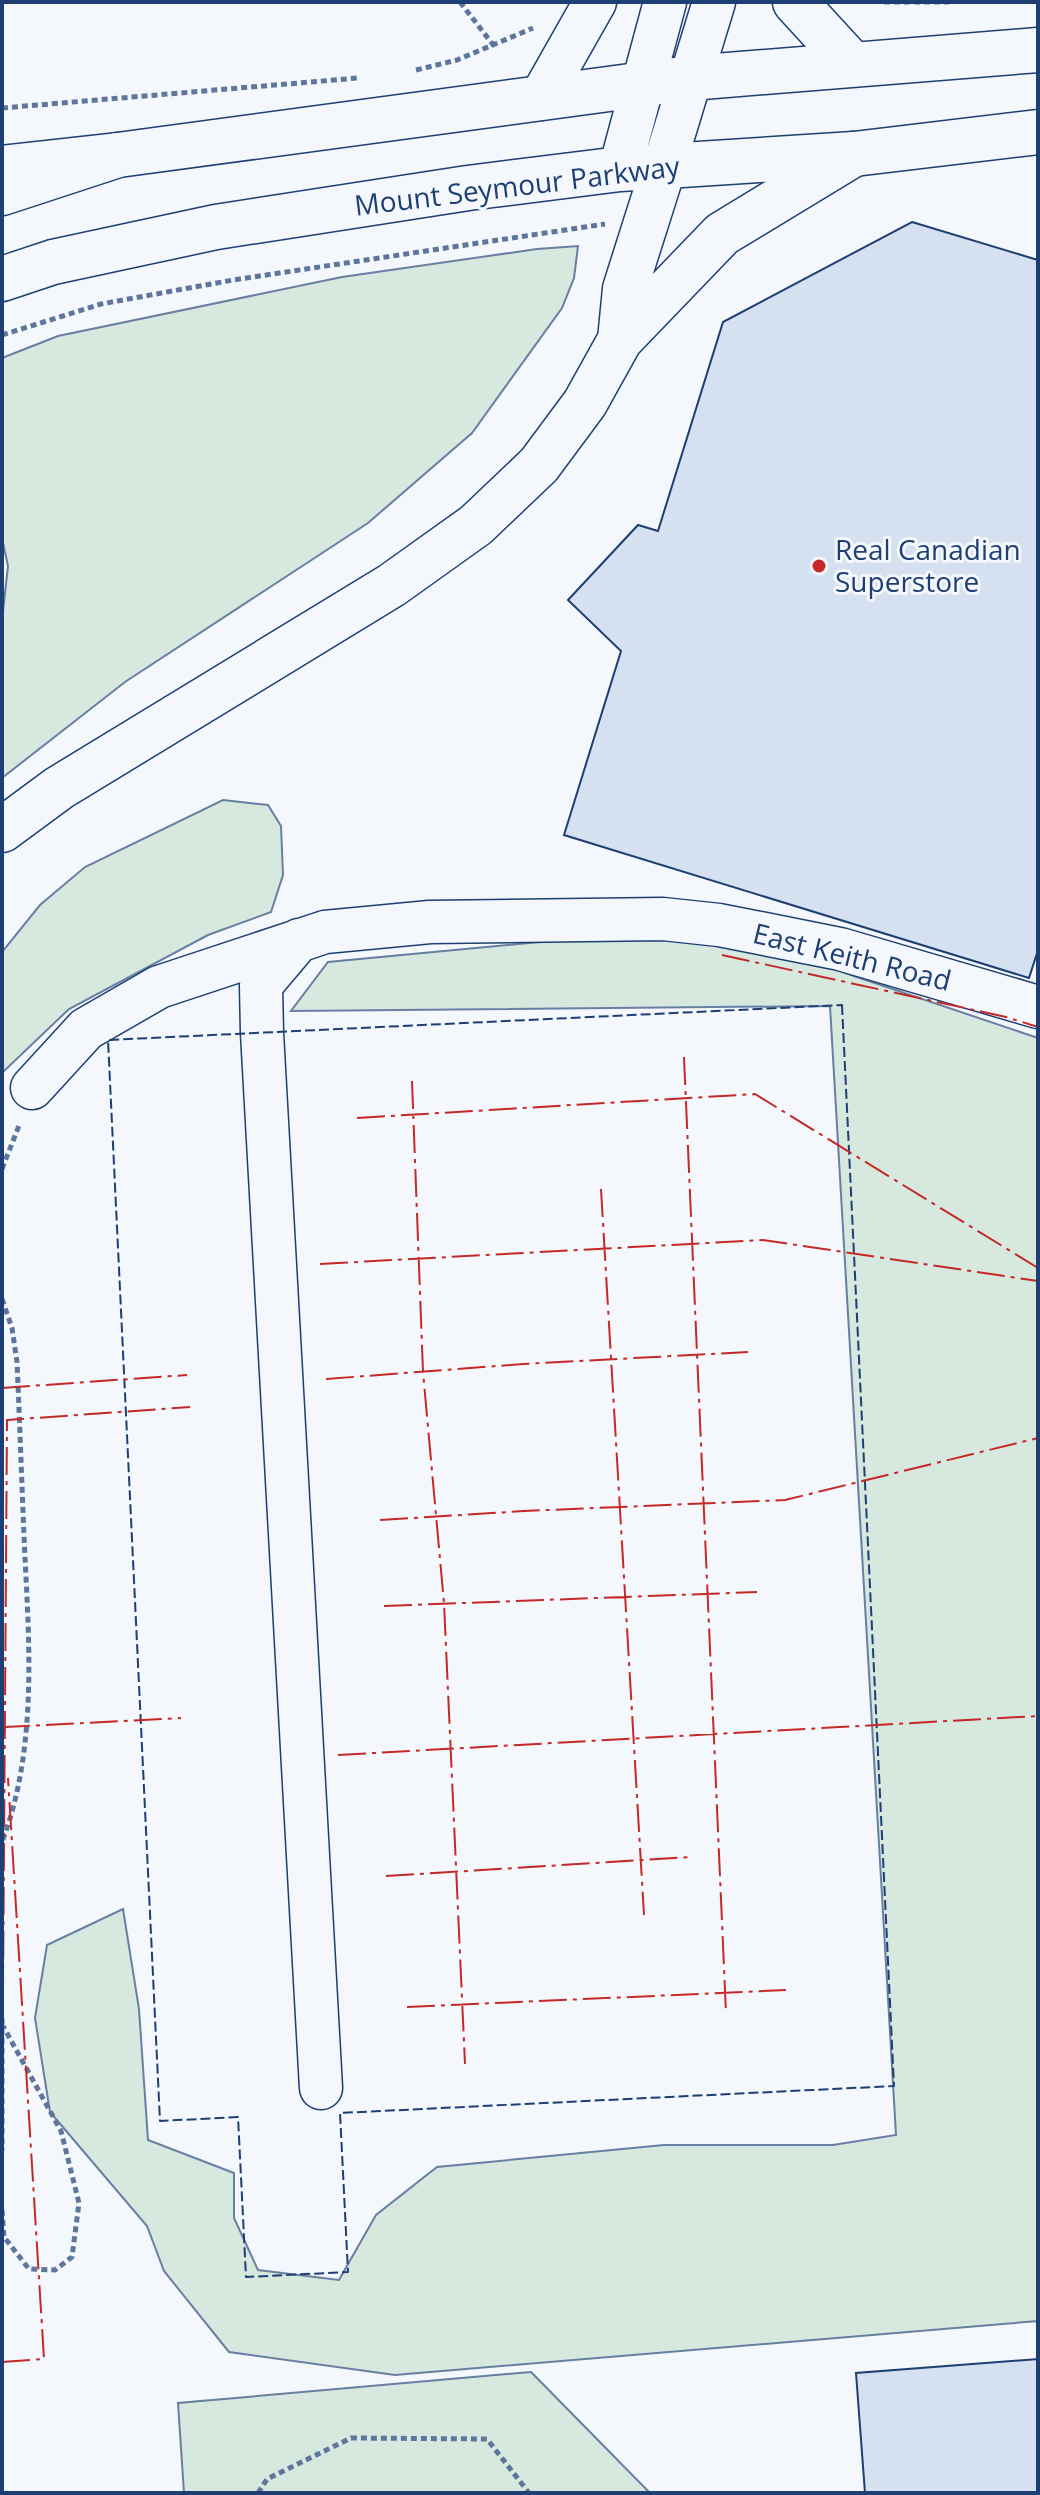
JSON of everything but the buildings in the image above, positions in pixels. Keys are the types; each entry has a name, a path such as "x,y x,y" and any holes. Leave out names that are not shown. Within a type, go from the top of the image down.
{"main road":[{"path":"795,2 851,63"},
{"path":"2,168 690,78 1038,50"},
{"name":"Mount Seymour Parkway","path":"2,279 53,262 216,227 468,188 620,169 854,154 1038,132"},
{"path":"2,830 59,788 392,585 476,525 539,465 585,403 620,340 722,234 854,154"},
{"path":"2,193 118,155"},
{"path":"620,340 625,289 664,166"}],"street":[{"path":"540,99 595,2"},
{"path":"620,169 665,2"},
{"path":"664,166 714,2"},
{"name":"East Keith Road","path":"32,1088 86,1029 159,987 325,932 430,922 663,919 719,925 840,949 1038,1007"},
{"path":"299,940 261,985 321,2088"}],"path":[{"path":"460,2 494,46"},
{"path":"884,2 949,2"},
{"path":"411,72 494,46 533,28 541,19"},
{"path":"2,108 369,77"},
{"path":"2,335 101,304 233,280 571,230"},
{"path":"2,1169 32,1088"},
{"path":"2,1299 12,1328 17,1362 29,1644 24,1754 11,1819 2,1842"},
{"path":"2,2018 2,2151"},
{"path":"2,2210 4,2237 29,2269 55,2270 72,2257 79,2203 61,2131 3,2026"},
{"path":"258,2493 267,2479 351,2438 430,2438 487,2439 529,2493"}],"shaded area":[{"path":"578,246 574,278 562,308 472,433 368,523 125,682 2,778 2,620 8,566 2,538 2,358 58,336 342,277"},
{"path":"223,800 268,805 281,826 283,875 271,912 208,935 69,1009 2,1073 2,952 40,905 85,867"},
{"path":"719,925 854,976 1038,1038 1038,2321 395,2375 229,2352 164,2271 147,2226 50,2112 35,2018 47,1945 123,1909 139,2009 148,2140 234,2173 234,2218 258,2270 339,2280 376,2215 437,2167 664,2145 833,2145 896,2135 830,1006 291,1011 328,962"},
{"path":"531,2372 650,2493 184,2493 178,2403"}],"fence":[{"path":"842,1005 894,2086 340,2113 348,2272 246,2277 238,2117 160,2121 108,1040 842,1005"}],"power":[{"path":"722,955 1006,1017 1038,1027"},
{"path":"684,1057 726,2013"},
{"path":"412,1081 423,1372 444,1603 465,2064"},
{"path":"357,1118 755,1094 1038,1268"},
{"path":"601,1189 644,1915"},
{"path":"320,1264 763,1240 1038,1281"},
{"path":"326,1379 748,1352"},
{"path":"2,1388 187,1375"},
{"path":"2,2135 7,1420 190,1407"},
{"path":"380,1520 785,1500 1038,1438"},
{"path":"384,1606 757,1592"},
{"path":"338,1755 1038,1716"},
{"path":"5,1730 5,1727 181,1718"},
{"path":"2,2362 44,2359 8,1778"},
{"path":"386,1876 691,1857"},
{"path":"407,2007 786,1990"}],"place":[{"name":"Real Canadian Superstore","path":"819,566"}]}
